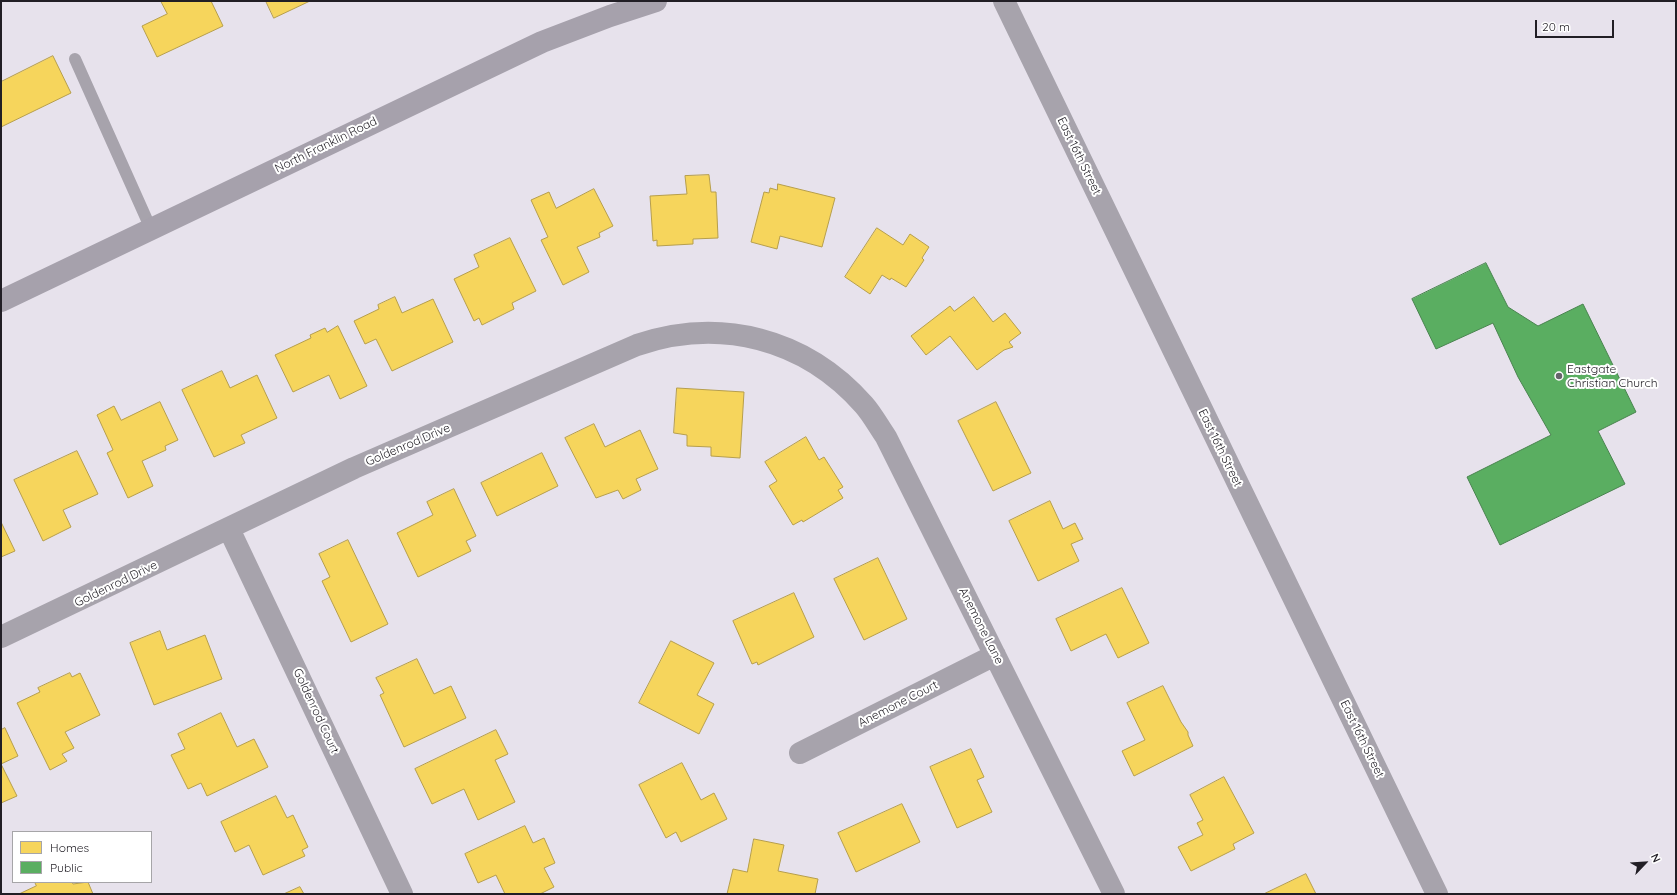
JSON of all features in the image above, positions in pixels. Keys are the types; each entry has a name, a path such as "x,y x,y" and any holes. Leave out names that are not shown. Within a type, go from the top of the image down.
{"main road":[{"name":"North Franklin Road","path":"1,301 542,42 610,16 656,1"}],"street":[{"name":"East 16th Street","path":"1004,1 1437,894"},
{"name":"Goldenrod Drive","path":"1,637 354,468 637,345 661,338 699,332 737,334 773,343 818,365 828,372"},
{"name":"Anemone Lane","path":"828,372 848,388 865,406 886,438 1114,894"},
{"name":"Goldenrod Court","path":"229,529 402,894"},
{"name":"Anemone Court","path":"800,753 995,655"}],"lane":[{"path":"75,59 151,229"}],"building: Homes":[{"path":"161,1 211,1 223,26 157,57 142,26 167,14"},
{"path":"266,1 310,1 274,18"},
{"path":"53,56 71,93 1,127 1,82"},
{"path":"709,175 711,192 716,192 718,238 693,239 693,244 657,246 657,240 653,241 650,196 687,194 685,176"},
{"path":"778,184 835,198 822,247 780,236 777,249 751,242 764,192 769,193 770,188 777,190"},
{"path":"594,189 613,226 599,233 600,237 577,247 589,272 563,285 541,240 548,237 531,200 549,192 556,208"},
{"path":"877,228 903,245 910,234 929,247 922,258 924,260 906,287 891,278 890,280 882,275 870,294 845,277"},
{"path":"510,238 536,291 512,303 514,309 482,325 479,318 474,321 454,279 479,267 474,255"},
{"path":"395,297 402,313 433,299 453,342 392,371 376,339 365,344 354,321 379,309 378,305"},
{"path":"974,297 993,322 1005,313 1021,333 1009,342 1013,347 1004,350 977,370 950,336 926,355 911,336 950,306 954,311"},
{"path":"338,326 367,386 340,399 329,375 293,392 275,355 311,338 310,335 325,328 327,332"},
{"path":"222,371 230,388 257,375 277,418 241,435 245,443 214,457 182,390"},
{"path":"677,388 744,392 740,458 711,456 711,447 687,446 687,435 674,433"},
{"path":"160,402 178,440 165,446 166,450 142,461 153,486 128,498 107,453 113,450 97,415 114,406 121,420"},
{"path":"996,402 1031,473 993,491 958,421"},
{"path":"594,424 605,447 640,430 658,469 636,479 641,490 623,499 618,490 596,498 565,438"},
{"path":"806,437 819,460 824,457 843,487 838,490 843,498 803,522 802,520 793,525 769,486 777,481 765,462"},
{"path":"77,451 98,494 63,510 71,527 43,541 14,480"},
{"path":"542,453 558,486 497,516 481,483"},
{"path":"454,489 476,536 466,541 471,551 418,577 397,533 433,515 427,502"},
{"path":"1050,501 1063,529 1075,523 1083,539 1071,544 1079,561 1038,581 1009,521"},
{"path":"1,522 15,551 1,557"},
{"path":"348,540 388,624 351,642 322,581 330,577 319,554"},
{"path":"878,558 907,619 864,640 834,579"},
{"path":"1122,588 1149,643 1118,658 1106,634 1071,651 1056,619"},
{"path":"794,593 814,637 758,665 757,662 752,664 733,621"},
{"path":"160,631 167,650 205,635 222,679 154,705 130,643"},
{"path":"671,641 714,663 697,695 714,704 699,734 639,703"},
{"path":"417,659 434,694 451,686 466,718 404,747 380,695 384,693 376,678"},
{"path":"70,673 72,677 80,673 100,715 65,732 74,748 62,754 67,761 50,770 17,703 40,692 38,688"},
{"path":"1163,686 1181,722 1188,732 1193,746 1134,776 1122,751 1145,740 1127,703"},
{"path":"221,713 237,747 254,739 268,767 207,796 201,783 188,789 171,755 185,749 178,734"},
{"path":"5,728 18,756 1,764 1,730"},
{"path":"496,730 508,754 495,760 515,802 478,820 464,789 432,804 415,769"},
{"path":"971,749 984,777 977,780 992,812 957,828 930,767"},
{"path":"682,763 701,800 714,793 727,819 681,842 676,832 666,838 639,785"},
{"path":"1,764 17,796 1,803"},
{"path":"1224,777 1254,833 1233,844 1235,849 1191,871 1178,847 1203,835 1197,823 1203,820 1190,795"},
{"path":"276,796 287,818 293,815 308,847 302,850 305,856 263,875 249,845 235,852 221,822"},
{"path":"902,804 920,842 856,872 838,833"},
{"path":"525,826 533,843 544,838 555,863 544,868 554,887 540,894 505,894 496,875 478,883 465,854"},
{"path":"754,839 784,845 778,871 818,879 815,894 727,894 733,869 747,872"},
{"path":"1306,874 1316,894 1264,894"},
{"path":"35,883 88,883 93,894 19,894 36,886"},
{"path":"300,887 304,894 284,894"}],"building: Public":[{"path":"1486,263 1508,307 1538,326 1583,304 1636,412 1598,431 1625,484 1500,545 1467,477 1551,435 1518,377 1493,323 1436,349 1412,299"}],"place":[{"name":"Eastgate Christian Church","path":"1559,376"}]}
